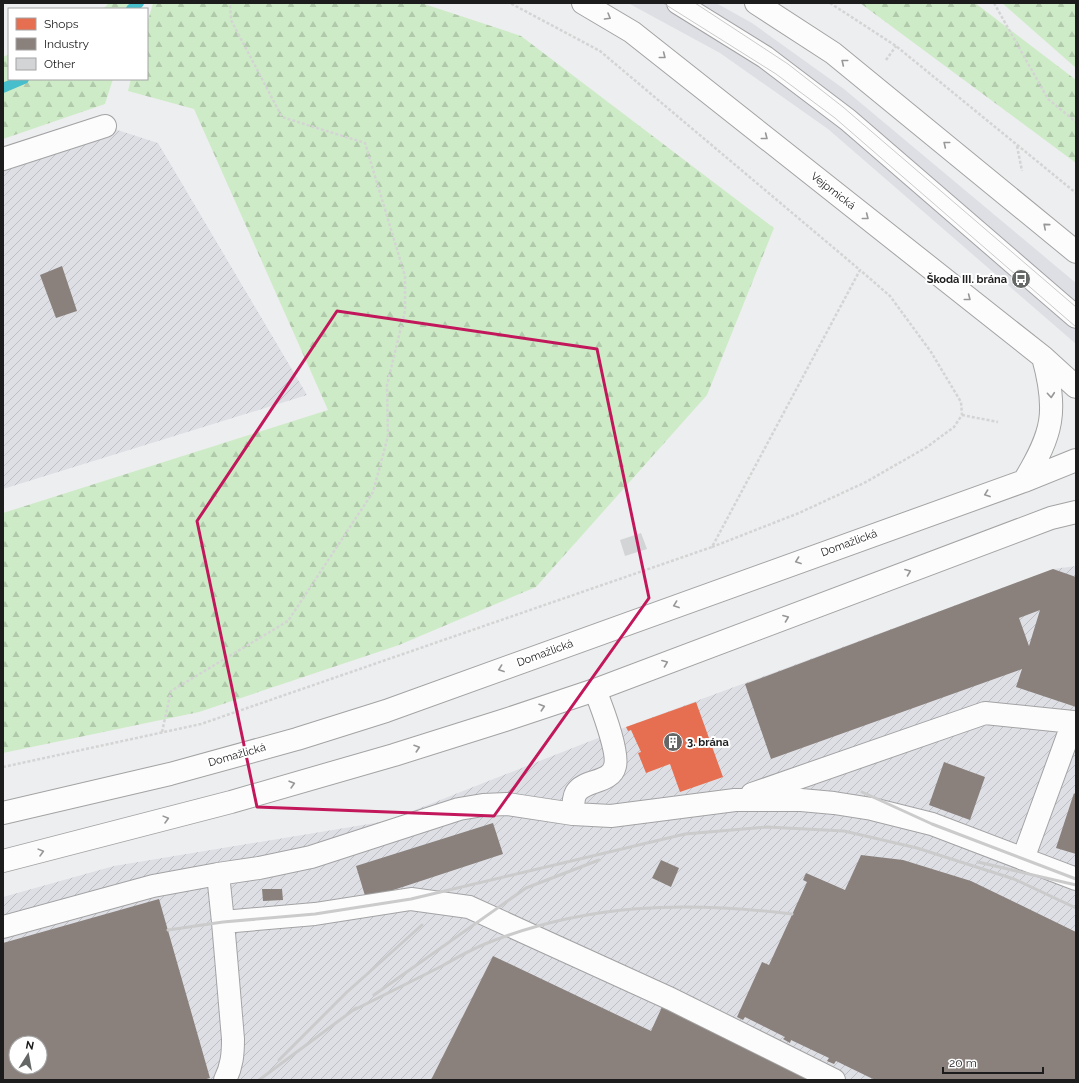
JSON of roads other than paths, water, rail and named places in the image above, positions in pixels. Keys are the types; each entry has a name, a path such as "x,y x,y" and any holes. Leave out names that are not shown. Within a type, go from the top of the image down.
{"main road":[{"name":"Vejprnická","path":"583,3 632,32 1042,357 1076,387"},
{"path":"678,3 765,57 848,120 1076,317"},
{"path":"756,3 833,53 1076,252"},
{"path":"3,159 105,126"},
{"path":"1024,481 1044,446 1052,416 1050,384 1042,357"},
{"name":"Domažlická","path":"3,813 170,774 297,739 386,710 1024,481 1076,460"},
{"path":"3,862 231,802 394,755 595,690 1051,518 1076,512"},
{"path":"573,814 575,794 579,789 605,778 612,773 615,766 615,758 610,734 595,690"},
{"path":"736,800 985,712 1073,722 1023,859"},
{"path":"3,927 153,886 259,868 311,857 459,809 483,805 507,804 573,814 611,816 736,800 801,800 872,809 932,824 1076,879"},
{"path":"218,874 233,1039 233,1057 225,1080"},
{"path":"223,922 315,914 411,900 469,907 671,999 834,1080"}],"waterway":[{"path":"132,8 139,3"},
{"path":"3,88 22,80"}],"tram line":[{"path":"663,3 776,74 835,118 1076,327"},
{"path":"695,3 788,64 843,107 1076,307"}],"railway":[{"path":"862,792 932,824 1076,879"},
{"path":"168,930 223,922 315,914 411,899 685,834 767,827 844,831 917,848 1014,879 1076,908"},
{"path":"374,995 526,888 599,860"},
{"path":"978,862 1076,885"},
{"path":"352,1011 479,946 523,930 561,920 599,913 675,907 714,907 792,914"},
{"path":"279,1060 347,992 422,925"},
{"path":"259,1080 356,1008"}],"place":[{"name":"Škoda III. brána","path":"1021,279"},
{"name":"3. brána","path":"673,742"}]}
